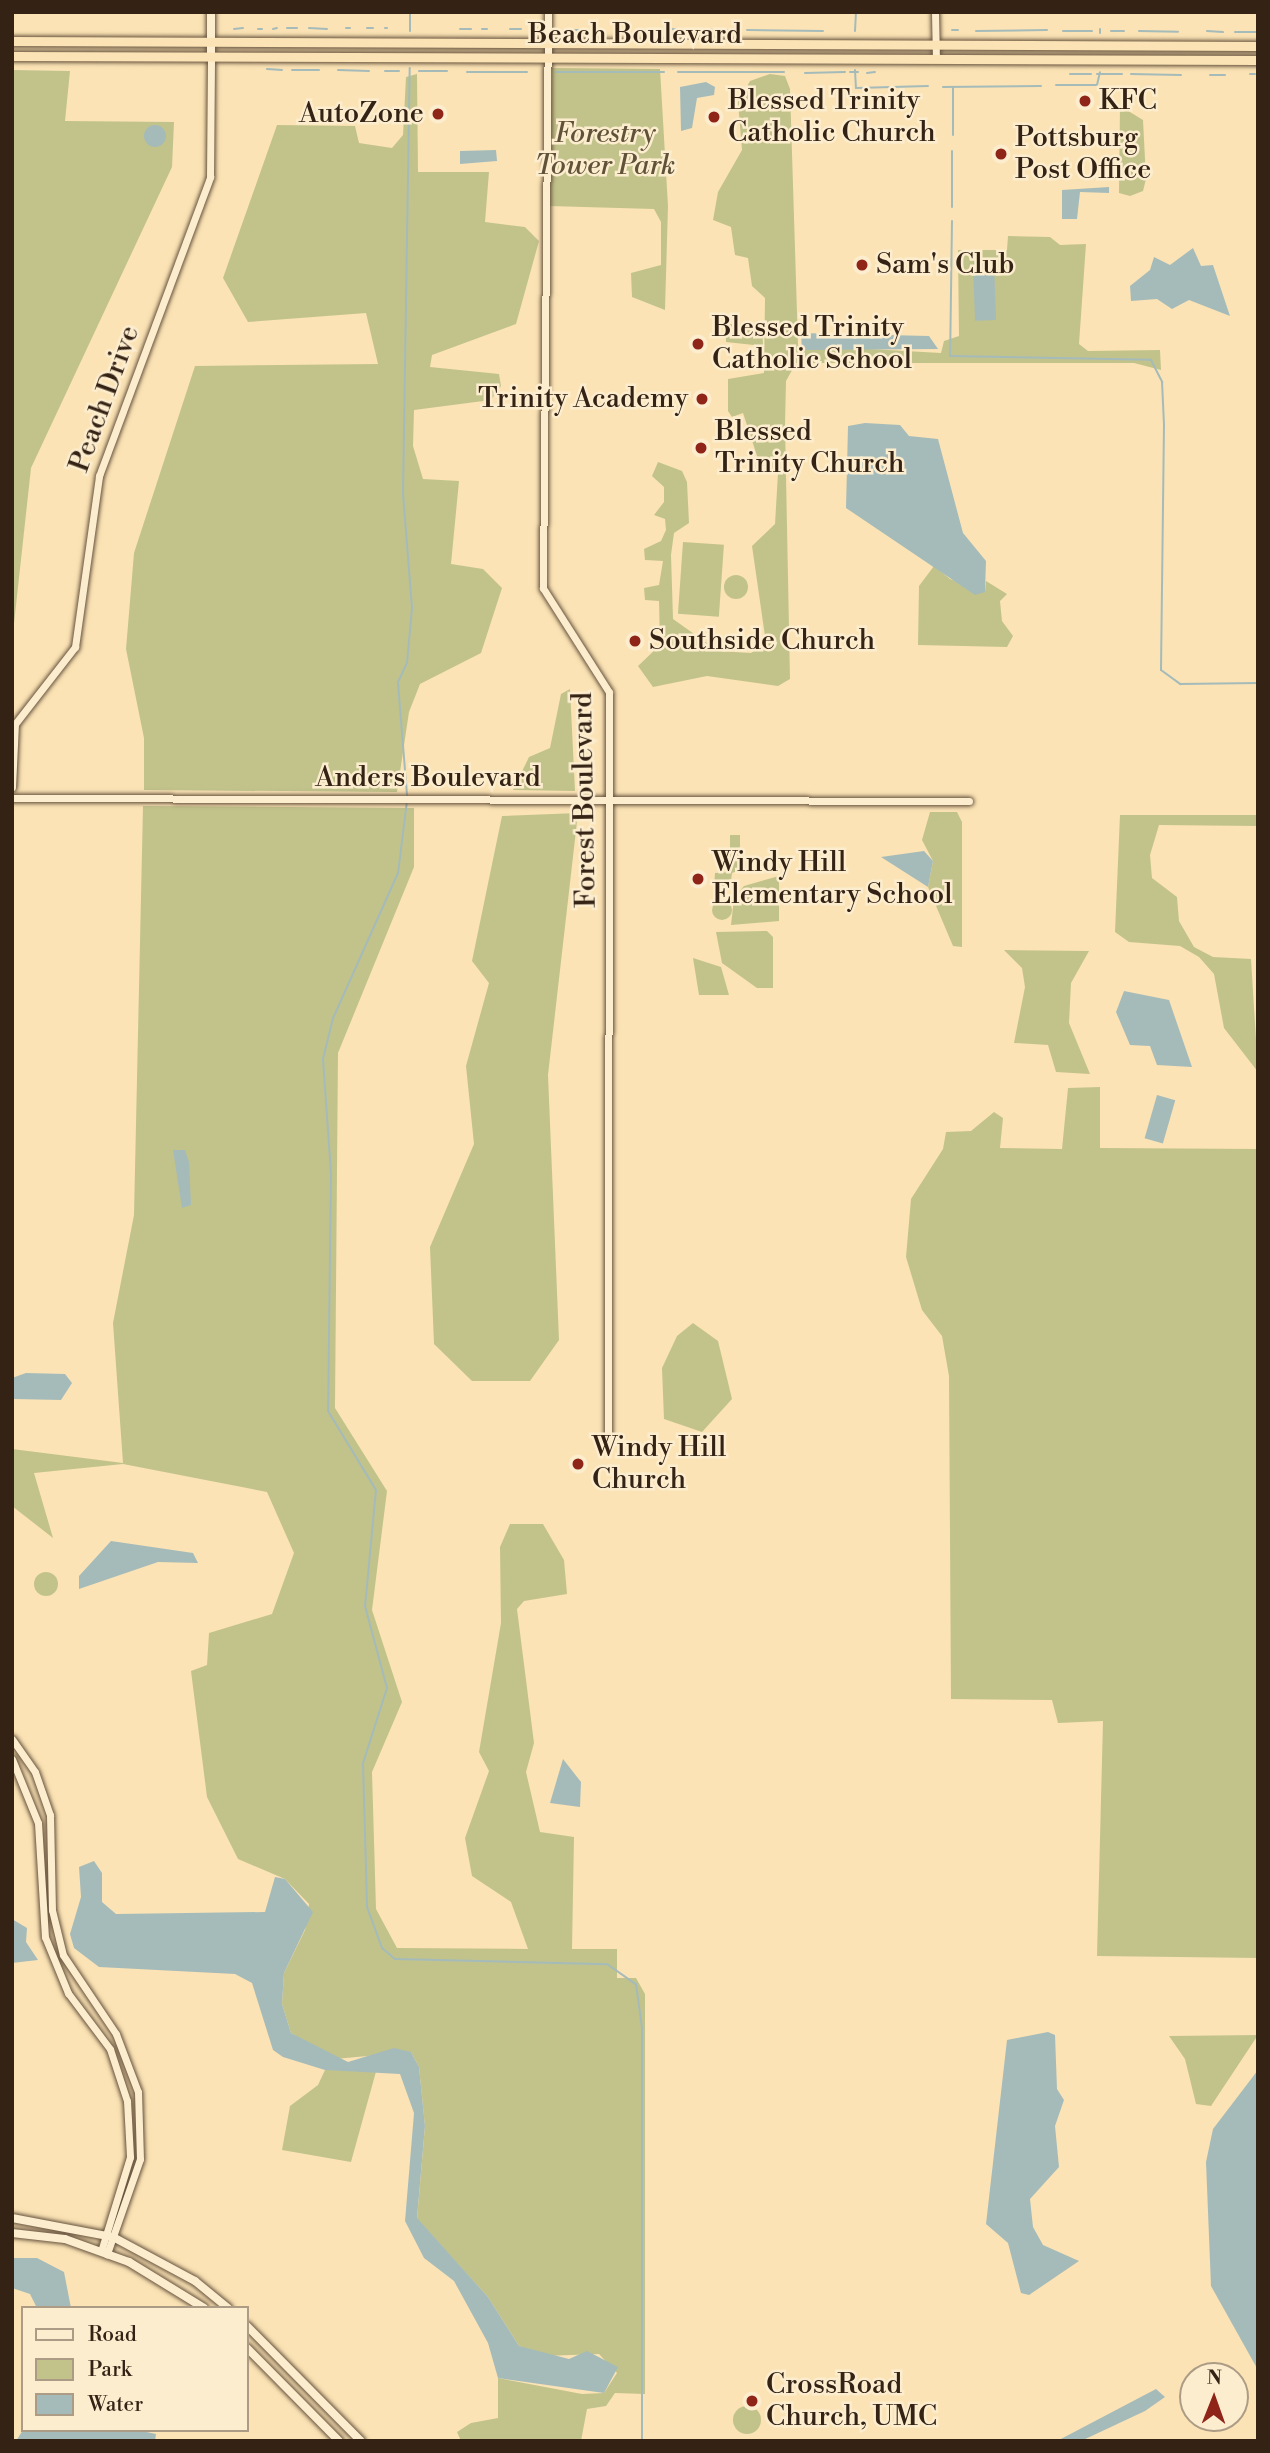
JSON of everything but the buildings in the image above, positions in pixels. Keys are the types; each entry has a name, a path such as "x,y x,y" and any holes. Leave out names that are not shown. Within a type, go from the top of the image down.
{"highway":[{"path":"12,41 1258,46"},
{"name":"Beach Boulevard","path":"12,56 1258,60"}],"main road":[{"name":"Peach Drive","path":"211,12 211,56"},
{"path":"12,2218 109,2236 195,2281 226,2306"},
{"path":"12,2233 104,2253 142,2268 201,2306"},
{"path":"248,2327 361,2441"},
{"path":"248,2349 337,2439"}],"street":[{"name":"Forest Boulevard","path":"548,12 544,43 543,588 608,686 608,1439"},
{"path":"935,12 936,59"},
{"name":"Peach Drive","path":"12,787 15,724 75,647 99,476 210,177 211,56"},
{"name":"Anders Boulevard","path":"12,797 970,801"},
{"path":"12,1739 40,1786 53,1845 54,1925 85,1995 116,2034 138,2092 140,2159 109,2236"},
{"path":"12,1759 35,1809 41,1846 45,1937 77,2003 110,2049 124,2088 130,2157 104,2253"},
{"path":"41,1846 53,1845"},
{"path":"77,2003 85,1995"},
{"path":"124,2088 135,2080"},
{"path":"124,2088 138,2092"}],"green space":[{"name":"Forestry Tower Park","path":"552,68 660,69 668,206 665,310 632,297 631,273 661,265 661,222 654,209 549,206"},
{"path":"12,70 70,71 65,121 174,122 172,167 31,468 12,642"},
{"path":"417,74 418,172 489,172 485,222 525,227 539,241 516,324 432,355 430,367 499,374 501,386 491,400 414,410 413,446 423,479 459,481 451,564 483,569 502,588 481,653 420,684 409,712 397,792 144,790 144,738 126,649 134,553 195,366 378,364 366,313 248,322 223,278 277,125 355,126 359,143 392,148 403,135 406,77"},
{"path":"770,74 785,76 790,89 798,345 941,353 944,341 959,336 958,250 1007,250 1008,236 1050,237 1060,245 1086,244 1079,344 1088,351 1160,350 1161,370 1134,363 796,363 786,381 785,425 790,679 778,686 707,676 653,687 638,666 660,645 659,601 645,600 644,588 659,585 663,561 645,560 644,549 661,541 666,530 665,519 654,515 664,502 664,487 652,476 658,462 682,471 687,482 689,523 674,533 671,555 673,619 718,651 751,653 766,643 752,546 775,524 778,473 761,468 743,413 732,417 728,411 728,379 764,373 765,298 752,286 748,258 735,255 731,227 713,220 718,192 742,150 738,102 750,81"},
{"path":"1120,106 1143,120 1146,179 1143,191 1130,196 1119,193"},
{"path":"726,324 762,324 763,346 726,342"},
{"path":"683,542 724,545 719,617 678,614"},
{"path":"934,566 950,579 985,592 986,581 1007,594 1000,601 1002,621 1013,636 1007,647 918,645 919,586"},
{"path":"736,575 747,582 748,587 741,598 736,599 725,592 724,587 731,576"},
{"path":"570,689 575,791 513,790 529,757 550,748 561,694"},
{"path":"143,806 414,808 414,867 338,1053 335,1408 387,1491 372,1610 402,1702 372,1772 376,1909 397,1948 528,1949 511,1902 472,1876 465,1838 489,1771 479,1752 501,1623 500,1547 510,1524 543,1524 564,1560 567,1594 524,1601 517,1609 534,1743 526,1772 540,1832 574,1837 572,1949 617,1949 617,1978 636,1978 645,1994 645,2394 615,2393 606,2406 587,2409 581,2441 461,2441 457,2432 471,2423 498,2418 498,2378 582,2394 604,2393 617,2373 599,2354 543,2356 519,2346 488,2297 417,2219 425,2126 419,2067 411,2052 335,2059 291,2033 282,2004 284,1973 305,1930 309,1904 285,1879 238,1859 207,1797 191,1671 207,1665 209,1633 272,1614 294,1553 267,1492 123,1464 34,1473 53,1538 12,1506 12,1449 123,1463 113,1323 134,1215"},
{"path":"930,812 957,812 962,822 962,947 953,946 928,887 933,861 922,840"},
{"path":"578,813 548,1075 559,1340 530,1381 472,1381 434,1344 430,1247 474,1144 466,1066 489,983 472,961 502,816"},
{"path":"1120,815 1258,815 1258,826 1159,825 1150,855 1152,878 1177,897 1179,921 1194,947 1213,957 1251,959 1258,1072 1224,1028 1214,974 1199,957 1180,946 1129,942 1115,932"},
{"path":"730,835 740,835 740,870 732,873 730,888 714,888 715,873 730,872"},
{"path":"779,876 779,921 731,925 734,898 744,886"},
{"path":"722,900 729,903 732,910 729,917 722,920 715,917 712,910 715,903"},
{"path":"767,931 773,937 773,988 757,988 722,963 716,932"},
{"path":"1004,950 1089,951 1071,983 1069,1023 1090,1074 1056,1072 1048,1045 1014,1043 1025,987 1022,968"},
{"path":"693,958 721,967 729,995 699,995"},
{"path":"1100,1087 1100,1148 1258,1149 1258,1958 1097,1956 1103,1721 1058,1723 1052,1700 951,1699 949,1376 942,1336 922,1310 906,1257 911,1199 943,1149 946,1132 971,1131 994,1112 1003,1118 1000,1148 1062,1149 1068,1088"},
{"path":"693,1323 718,1341 732,1399 702,1432 664,1419 662,1368 677,1336"},
{"path":"46,1572 54,1576 58,1584 54,1592 46,1596 38,1592 34,1584 38,1576"},
{"path":"1258,2035 1211,2106 1196,2104 1185,2059 1169,2036"},
{"path":"377,2068 351,2162 282,2150 290,2106 318,2085 325,2070"},
{"path":"747,2406 757,2410 761,2420 757,2430 747,2434 737,2430 733,2420 737,2410"}],"water":[{"path":"706,82 715,87 714,95 697,98 692,128 681,131 680,87"},
{"path":"151,125 159,125 166,132 166,140 159,147 151,147 144,140 144,132"},
{"path":"496,150 497,161 460,164 460,151"},
{"path":"1109,187 1109,193 1080,192 1077,219 1062,219 1062,190"},
{"path":"1193,248 1201,266 1213,265 1230,316 1189,300 1172,309 1157,299 1131,301 1130,286 1150,270 1154,257 1170,265"},
{"path":"994,262 996,320 975,321 973,263"},
{"path":"801,333 929,336 938,349 802,350"},
{"path":"865,423 900,425 909,436 938,439 963,533 986,561 985,592 975,595 846,508 848,426"},
{"path":"924,851 933,861 928,887 881,857"},
{"path":"1124,991 1169,1000 1192,1067 1157,1065 1150,1046 1130,1045 1116,1012"},
{"path":"1157,1095 1175,1100 1163,1143 1145,1138"},
{"path":"173,1150 185,1150 189,1162 191,1205 182,1208"},
{"path":"26,1373 65,1374 72,1383 61,1400 14,1399 12,1378"},
{"path":"111,1541 193,1553 198,1563 158,1562 79,1589 79,1576"},
{"path":"563,1759 581,1782 580,1807 550,1803"},
{"path":"94,1861 102,1873 102,1902 116,1914 265,1912 275,1877 285,1879 313,1912 284,1973 282,2004 291,2033 348,2062 394,2048 411,2052 419,2067 425,2126 417,2218 488,2297 519,2346 569,2359 587,2351 618,2367 604,2393 498,2378 488,2343 454,2281 424,2258 405,2221 414,2113 400,2074 325,2070 283,2057 273,2050 252,1983 235,1974 99,1967 74,1948 70,1934 81,1897 79,1867"},
{"path":"12,1919 27,1928 26,1942 38,1960 12,1963"},
{"path":"1048,2032 1055,2035 1057,2089 1064,2100 1055,2126 1059,2167 1030,2199 1033,2227 1043,2245 1079,2261 1029,2295 1021,2293 1008,2243 986,2224 1007,2040"},
{"path":"1258,2070 1258,2370 1211,2286 1206,2162 1213,2129"},
{"path":"12,2258 37,2258 64,2272 71,2306 36,2306 30,2294 12,2288"},
{"path":"1156,2389 1165,2397 1145,2411 1081,2441 1057,2441"},
{"path":"22,2432 156,2434 155,2441 16,2441"}],"waterway":[{"path":"410,12 410,31"},
{"path":"855,31 856,12"},
{"path":"234,29 243,28"},
{"path":"273,29 277,28"},
{"path":"287,28 297,28"},
{"path":"309,28 327,29"},
{"path":"367,28 373,28"},
{"path":"460,29 471,29"},
{"path":"482,29 487,29"},
{"path":"510,29 521,29"},
{"path":"665,29 729,30"},
{"path":"564,30 579,30"},
{"path":"638,30 650,30"},
{"path":"747,30 823,31"},
{"path":"952,30 958,30"},
{"path":"976,31 1047,30"},
{"path":"1063,31 1092,31"},
{"path":"1111,31 1124,31"},
{"path":"1139,31 1178,32"},
{"path":"1207,31 1223,32"},
{"path":"1235,32 1258,32"},
{"path":"407,795 398,682 407,663 412,608 403,494 410,68"},
{"path":"267,69 282,70"},
{"path":"292,70 319,70"},
{"path":"338,70 369,71"},
{"path":"855,70 856,88 928,86"},
{"path":"385,71 399,71"},
{"path":"419,71 447,71"},
{"path":"467,72 527,72"},
{"path":"556,72 664,72"},
{"path":"678,72 784,72"},
{"path":"805,73 845,72"},
{"path":"850,72 858,72"},
{"path":"867,73 875,72"},
{"path":"1056,85 1097,85 1100,72"},
{"path":"1070,74 1091,74"},
{"path":"1097,74 1122,74"},
{"path":"1131,74 1181,75"},
{"path":"1250,74 1255,74"},
{"path":"1210,75 1225,75"},
{"path":"943,87 1041,86"},
{"path":"953,88 953,135"},
{"path":"952,151 952,207"},
{"path":"952,221 950,356 1151,360 1162,382 1164,424 1161,670 1180,684 1258,683"},
{"path":"407,801 398,873 333,1018 323,1059 331,1173 328,1411 376,1490 365,1606 387,1688 363,1763 367,1907 382,1948 395,1959 607,1964 636,1984 642,2028 642,2441"}],"place":[{"name":"KFC","path":"1085,101"},
{"name":"AutoZone","path":"438,114"},
{"name":"Blessed Trinity Catholic Church","path":"714,117"},
{"name":"Pottsburg Post Office","path":"1001,154"},
{"name":"Sam's Club","path":"862,265"},
{"name":"Blessed Trinity Catholic School","path":"698,344"},
{"name":"Trinity Academy","path":"702,399"},
{"name":"Blessed Trinity Church","path":"701,448"},
{"name":"Southside Church","path":"635,641"},
{"name":"Windy Hill Elementary School","path":"698,879"},
{"name":"Windy Hill Church","path":"578,1464"},
{"name":"CrossRoad Church, UMC","path":"752,2401"}]}
